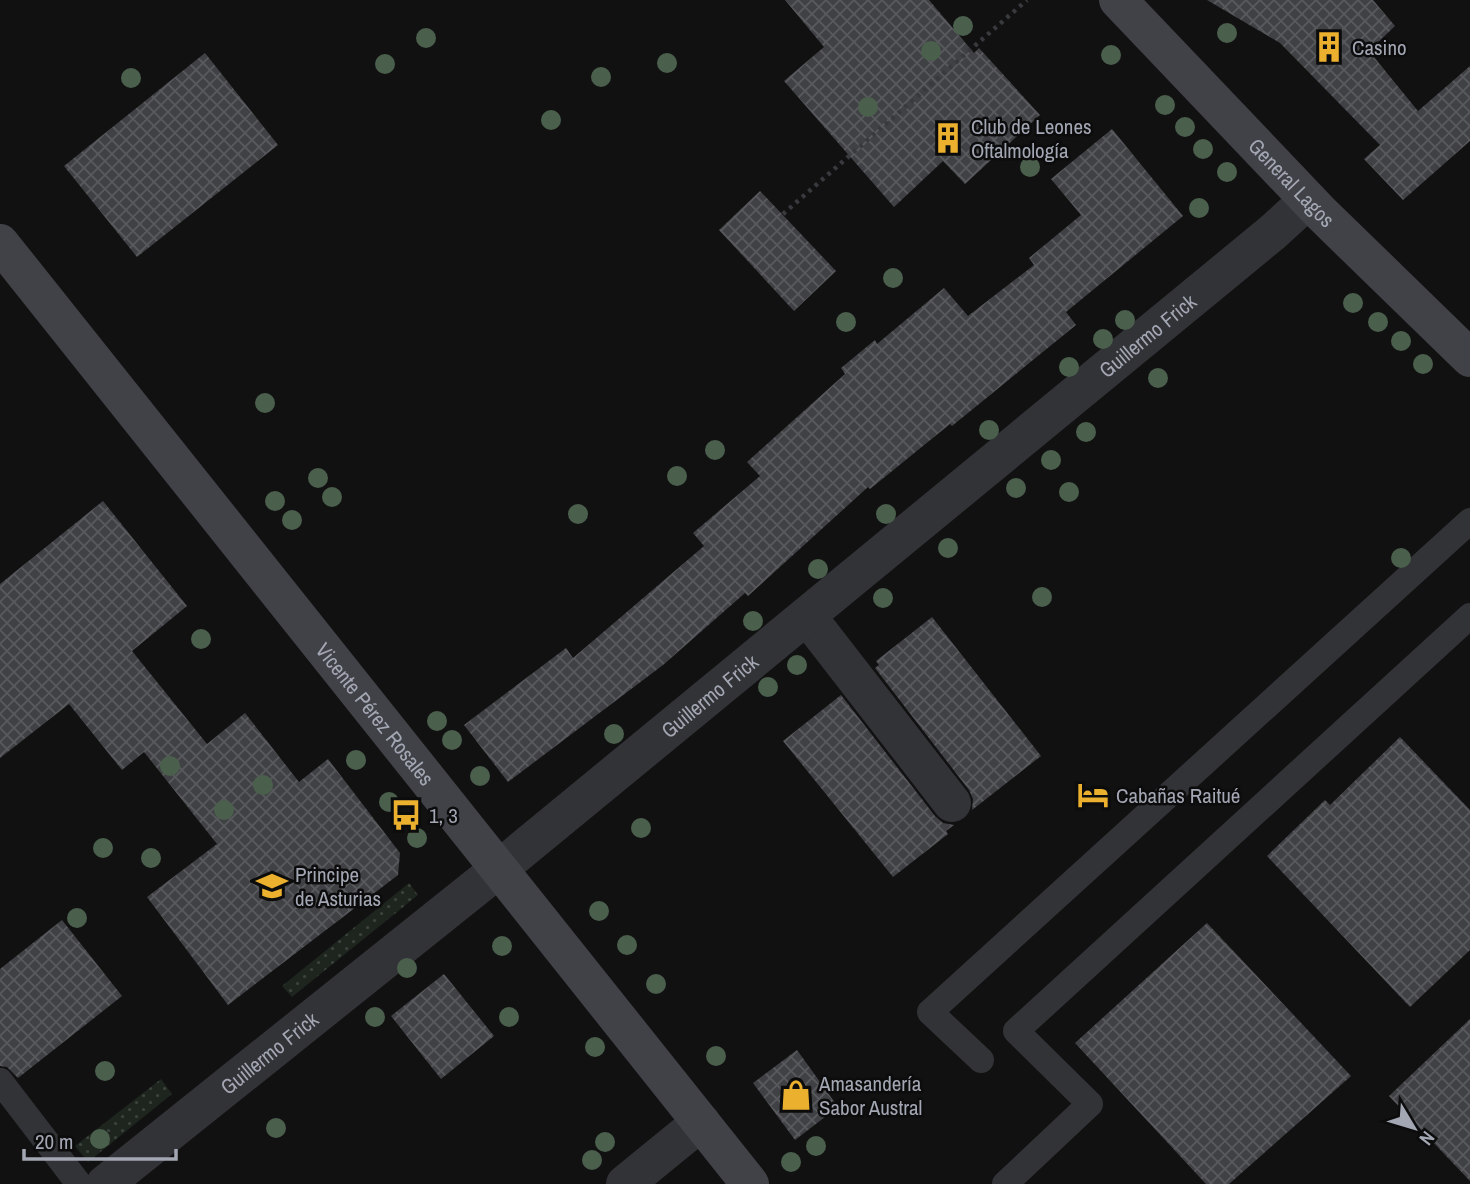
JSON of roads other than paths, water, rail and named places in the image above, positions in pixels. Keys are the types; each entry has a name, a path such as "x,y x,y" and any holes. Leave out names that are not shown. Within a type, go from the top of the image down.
{"main road":[{"name":"General Lagos","path":"1118,0 1308,200 1470,358"},
{"name":"Vicente Pérez Rosales","path":"0,243 750,1184"}],"street":[{"name":"Guillermo Frick","path":"105,1184 500,868 1273,232 1308,200"},
{"path":"807,616 952,803"},
{"path":"625,1184 701,1122"}],"lane":[{"path":"981,1060 930,1012 1470,520"},
{"path":"1005,1184 1090,1104 1016,1031 1470,616"},
{"path":"0,1082 79,1184"}],"place":[{"name":"Casino","path":"1329,47"},
{"name":"Club de Leones Oftalmología","path":"948,138"},
{"name":"Cabañas Raitué","path":"1093,795"},
{"name":"1, 3","path":"406,815"},
{"name":"Principe de Asturias","path":"272,886"},
{"name":"Amasandería Sabor Austral","path":"796,1095"}]}
